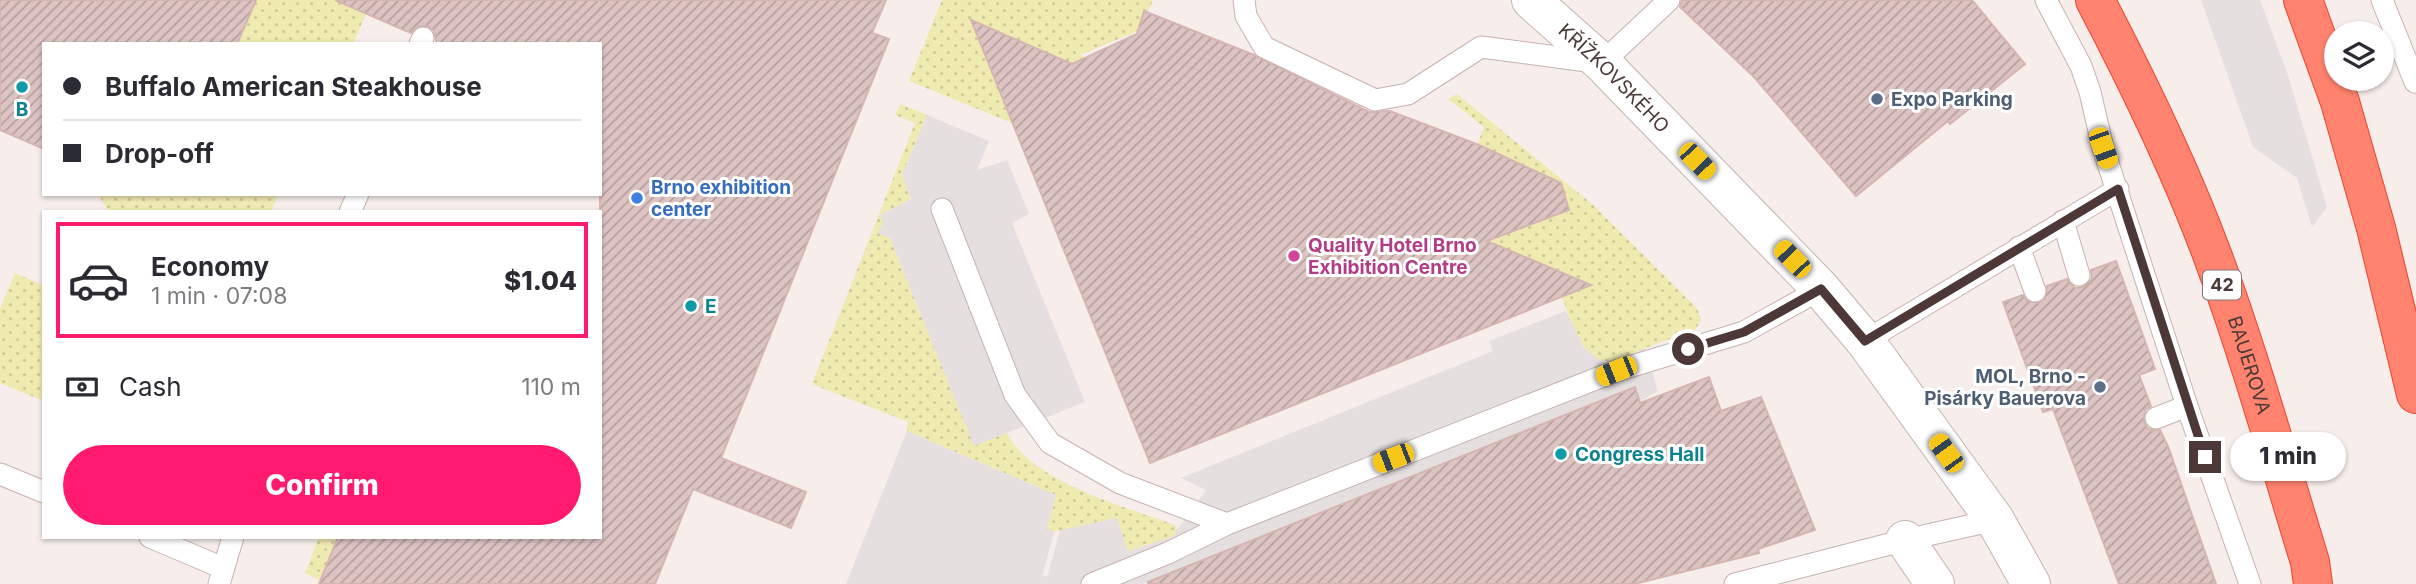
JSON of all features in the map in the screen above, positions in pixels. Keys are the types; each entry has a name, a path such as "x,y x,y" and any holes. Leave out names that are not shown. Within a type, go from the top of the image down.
{"highway":[{"name":"BAUEROVA","path":"2095,0 2157,121 2213,258 2241,338 2310,562 2314,584"},
{"path":"2303,0 2340,102 2376,228 2416,394"}],"street":[{"name":"KŘÍŽKOVSKÉHO","path":"1531,0 1602,63 1821,289 1865,341 1995,520 2031,584"},
{"path":"1905,540 1935,584"}],"lane":[{"path":"1244,0 1246,16 1264,47 1375,100 1408,94 1481,47 1602,63 1669,0"},
{"path":"2046,0 2081,66 2103,148 2187,406 2250,584"},
{"path":"2382,0 2415,82"},
{"path":"1865,341 2118,189"},
{"path":"942,209 1015,395 1049,443 1120,483 1227,524"},
{"path":"2063,221 2079,275"},
{"path":"2019,247 2035,291"},
{"path":"1092,584 1168,553 1227,524 1616,371 1744,332 1821,289"},
{"path":"2155,418 2187,406"},
{"path":"0,474 42,491"},
{"path":"1735,584 1995,520"},
{"path":"154,539 221,576 232,539"}],"shaded area":[{"path":"256,0 372,0 354,42 238,42"},
{"path":"942,0 1153,0 1140,30 1080,55 1118,72 1113,81 973,21 1012,123 909,81"},
{"path":"2201,0 2260,0 2288,75 2327,207 2312,227 2297,178 2253,147"},
{"path":"1457,94 1592,204 1697,308 1701,320 1695,330 1621,359 1597,359 1577,336 1562,297 1590,285 1448,224 1484,127 1448,99"},
{"path":"900,104 927,115 902,175 911,199 880,215 884,223 878,233 890,238 974,445 1007,433 1019,450 1036,466 1082,491 1175,525 1178,530 1172,537 1128,551 1060,530 1054,532 1047,529 1056,495 907,431 908,422 812,384 915,123 895,115"},
{"path":"927,115 989,141 977,170 1007,160 1029,214 1012,223 1085,402 974,446 890,238 878,233 883,223 880,215 911,199 902,175"},
{"path":"99,196 277,196 272,210 108,210"},
{"path":"15,273 42,285 42,400 0,383 0,309"},
{"path":"1566,311 1584,348 1598,359 1605,362 1645,348 1658,391 1640,401 1634,387 1560,416 1572,448 1354,499 1143,584 846,584 907,431 1056,495 1047,529 1054,532 1042,577 1048,575 1060,530 1117,518 1128,551 1172,537 1206,490 1181,478 1493,351 1489,341"},
{"path":"318,539 341,539 324,582 305,573"}],"building":[{"name":"B","path":"0,0 256,0 238,42 42,42 42,148 0,130"},
{"name":"E","path":"335,0 886,0 872,33 889,39 721,458 806,492 791,528 693,489 655,584 319,584 337,539 602,539 602,42 437,42 434,31 428,26 416,27 411,33"},
{"name":"Expo Parking","path":"1682,0 1972,0 2025,64 1950,124 1948,121 1856,196 1754,77 1680,7"},
{"name":"Quality Hotel Brno Exhibition Centre","path":"1144,11 1254,55 1369,112 1390,111 1479,145 1561,183 1569,210 1487,241 1591,285 1150,463 971,20 1072,64 1137,34"},
{"path":"2116,261 2155,369 2139,375 2151,406 2145,410 2144,422 2148,429 2160,430 2169,449 2216,584 2119,584 2053,409 2043,412 2003,302 2023,295 2027,301 2039,303 2045,299 2047,286 2067,279 2075,288 2083,287 2092,279 2091,270"},
{"path":"1709,377 1721,411 1761,397 1815,530 1758,549 1759,553 1634,584 1148,584 1635,387 1640,403"}],"place":[{"name":"B","path":"22,87"},
{"name":"Expo Parking","path":"1877,99"},
{"name":"Brno exhibition center","path":"637,198"},
{"name":"Quality Hotel Brno Exhibition Centre","path":"1294,256"},
{"name":"E","path":"691,306"},
{"name":"MOL, Brno - Pisárky Bauerova","path":"2100,387"},
{"name":"Congress Hall","path":"1561,454"}],"route":[{"path":"1688,349 1744,332 1821,289 1865,341 2118,189 2205,457"}]}
